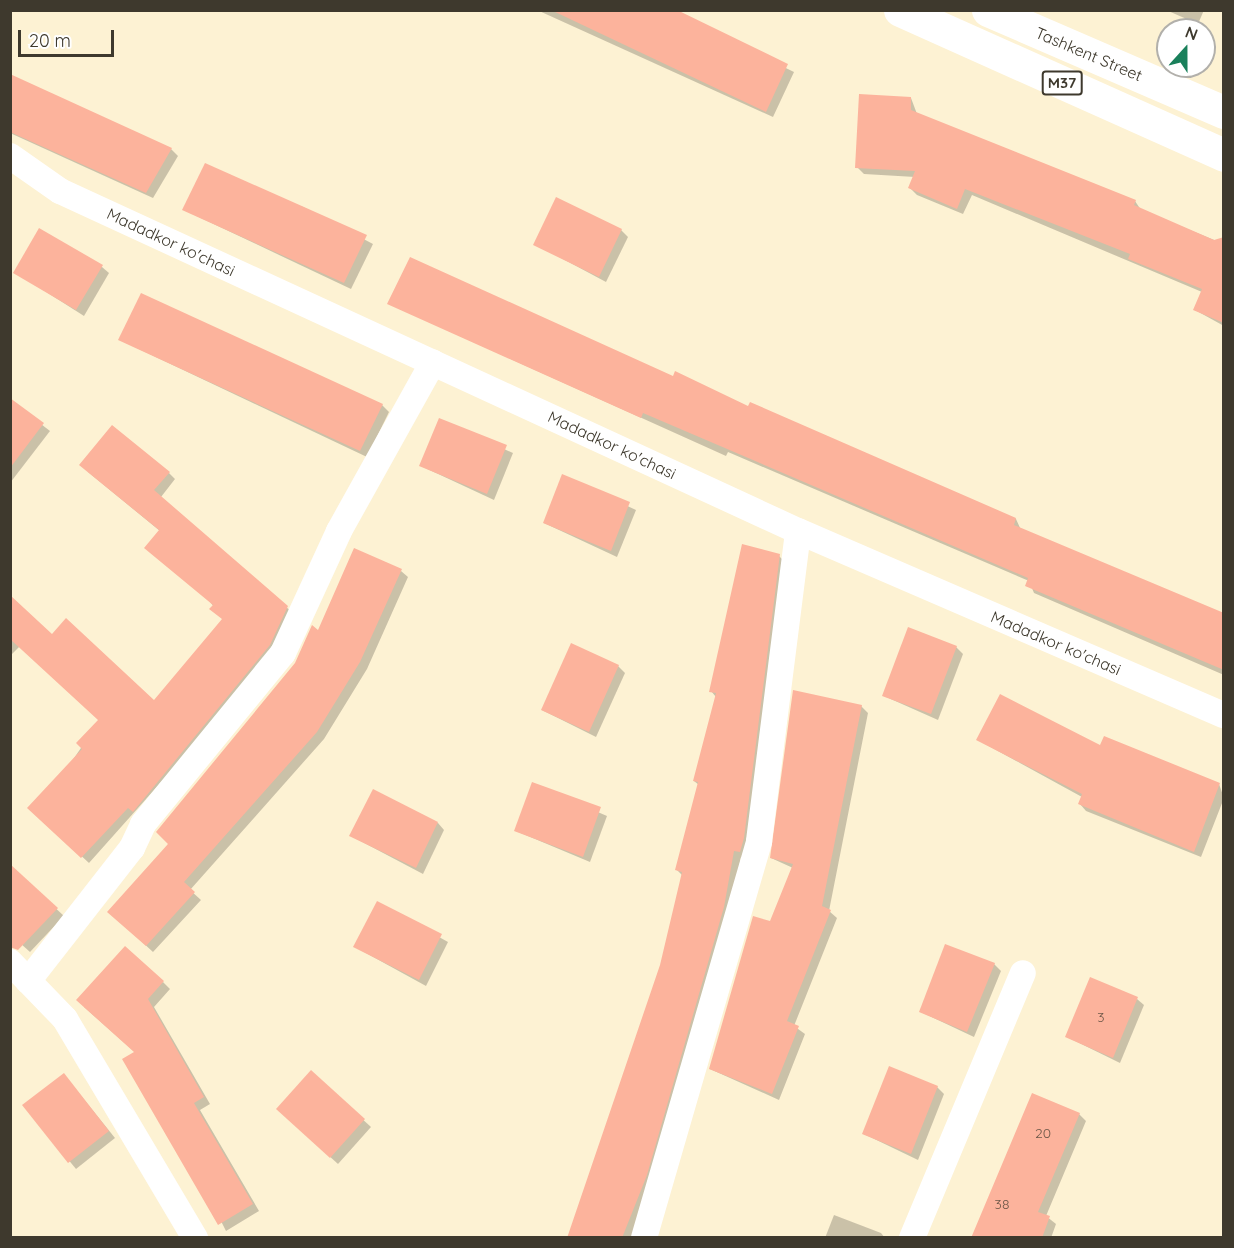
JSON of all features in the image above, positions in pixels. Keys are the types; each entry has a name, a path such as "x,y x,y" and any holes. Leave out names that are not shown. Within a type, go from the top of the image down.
{"highway":[{"name":"M37","path":"900,10 1224,155"},
{"name":"Tashkent Street","path":"988,10 1224,112"}],"street":[{"name":"Madadkor ko'chasi","path":"10,156 60,191 798,531 1224,716"},
{"path":"28,981 132,849 143,824 283,653 339,531 433,362"},
{"path":"644,1238 759,841 798,531"},
{"path":"10,962 64,1019 195,1238"},
{"path":"912,1238 1023,974"}],"building":[{"path":"551,10 677,10 788,64 766,112"},
{"path":"10,74 172,148 146,193 10,132"},
{"path":"859,94 911,97 911,110 1136,200 1134,205 1214,240 1224,237 1224,323 1193,310 1202,289 1128,259 1130,254 965,189 957,209 908,188 915,171 855,168"},
{"path":"205,163 367,235 344,283 182,210"},
{"path":"556,197 622,229 599,277 533,245"},
{"path":"39,228 103,265 76,310 13,273"},
{"path":"410,257 673,376 675,371 748,406 750,402 1016,518 1014,525 1224,613 1224,670 1025,586 1028,578 643,413 641,418 387,304"},
{"path":"141,293 383,404 360,451 118,340"},
{"path":"10,398 44,423 10,468"},
{"path":"439,418 507,445 487,494 419,466"},
{"path":"112,425 170,472 154,490 288,606 270,645 133,812 128,808 81,858 27,808 82,749 76,743 98,720 10,639 10,595 52,634 66,618 154,700 222,619 209,609 213,605 144,548 159,530 79,465"},
{"path":"562,474 630,502 611,551 543,523"},
{"path":"742,544 780,554 744,838 740,852 734,851 724,907 647,1175 622,1238 567,1238 660,965 682,872 675,870 698,782 693,781 716,693 709,692"},
{"path":"354,548 402,569 360,662 317,732 184,882 195,892 146,946 107,912 168,844 156,832 295,663 312,625 318,630"},
{"path":"908,627 957,646 931,714 882,696"},
{"path":"571,643 619,665 589,732 541,710"},
{"path":"793,690 862,705 822,906 831,910 787,1021 799,1026 772,1094 709,1069 753,916 770,921 793,864 770,858"},
{"path":"1000,694 1100,745 1104,736 1220,783 1194,852 1078,804 1082,794 976,740"},
{"path":"532,782 601,807 583,857 514,831"},
{"path":"373,789 438,822 416,868 349,836"},
{"path":"10,864 58,908 18,950 10,947"},
{"path":"377,901 442,934 419,980 353,947"},
{"path":"945,944 995,963 967,1032 919,1012"},
{"path":"125,946 164,981 148,999 204,1097 194,1103 253,1204 218,1225 122,1059 134,1052 76,1000"},
{"path":"1090,977 1138,997 1113,1058 1065,1037"},
{"path":"889,1066 938,1086 911,1154 862,1134"},
{"path":"311,1070 365,1119 330,1158 276,1109"},
{"path":"64,1073 109,1131 68,1163 22,1105"},
{"path":"1032,1093 1080,1113 1038,1212 1050,1216 1042,1238 971,1238"}]}
